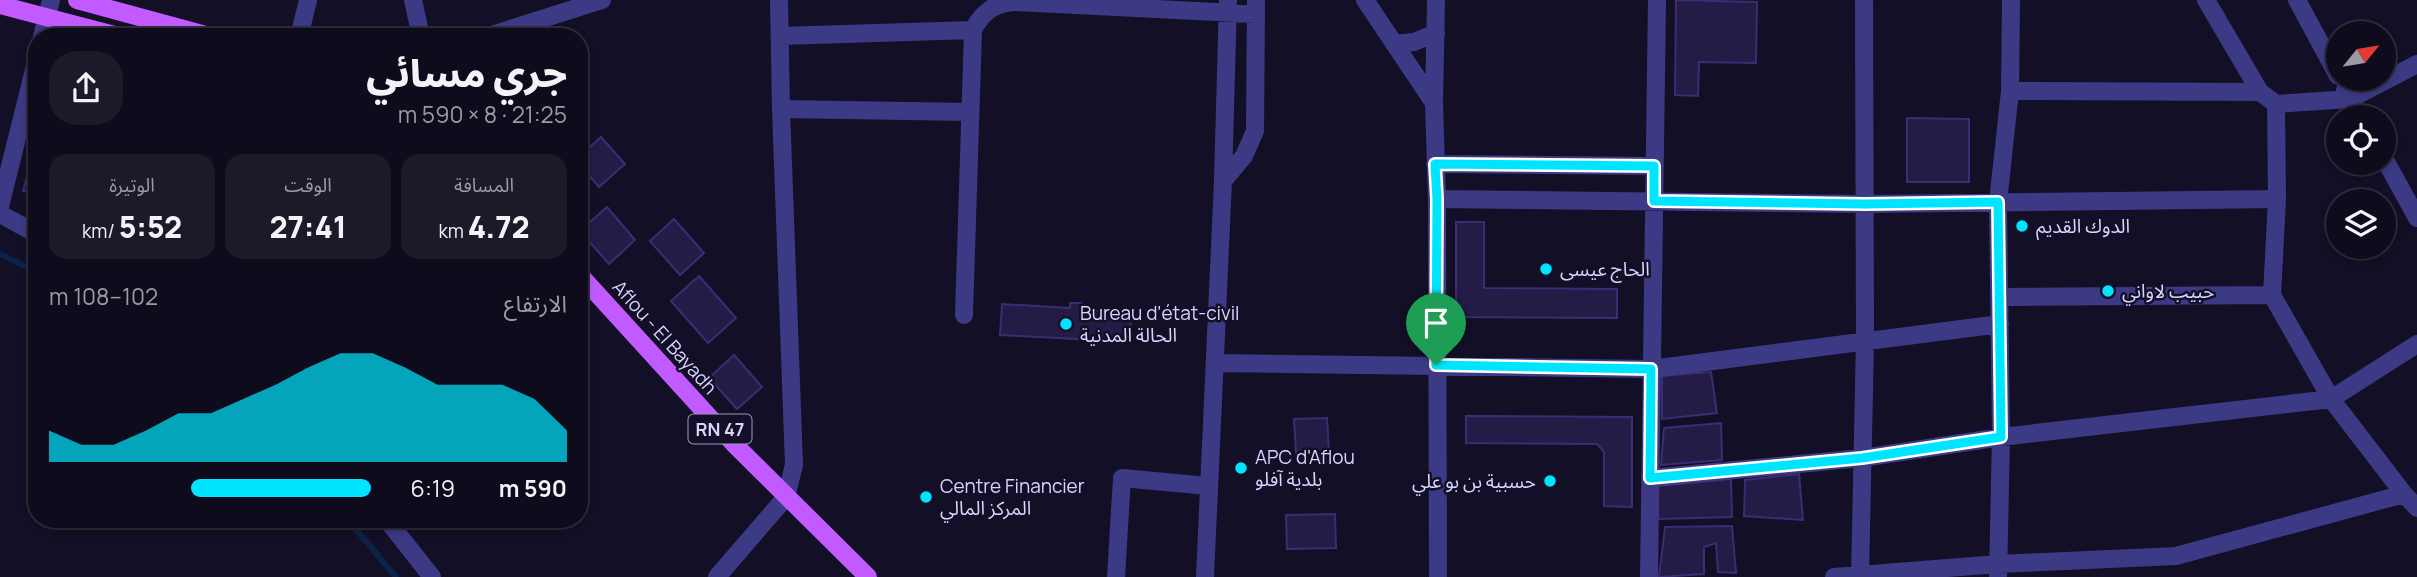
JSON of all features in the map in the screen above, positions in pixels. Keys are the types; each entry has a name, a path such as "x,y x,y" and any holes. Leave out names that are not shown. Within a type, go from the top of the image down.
{"main road":[{"path":"77,0 180,28"},
{"path":"0,5 49,9 99,28"},
{"name":"Aflou - El Bayadh","path":"588,284 692,399 786,497 869,577"}],"street":[{"path":"301,28 308,0"},
{"path":"413,0 419,28"},
{"path":"513,28 602,0"},
{"path":"717,577 786,497 792,477 794,454 779,0"},
{"path":"1365,0 1434,103"},
{"path":"1436,0 1434,103 1437,199 1438,577"},
{"path":"1649,577 1657,0"},
{"path":"1860,576 1865,341 1864,0"},
{"path":"1998,570 2001,437 1998,202 2010,92 2011,0"},
{"path":"2206,0 2260,92 2276,104 2350,99 2417,64"},
{"path":"2297,0 2326,54"},
{"path":"964,315 973,30 985,12 1005,3 1256,7 1255,131 1244,156 1223,181"},
{"path":"1205,577 1228,6"},
{"path":"44,28 49,9"},
{"path":"780,36 973,30"},
{"path":"1394,44 1414,42 1436,33"},
{"path":"0,206 7,150 28,86"},
{"path":"2346,91 2354,105"},
{"path":"2010,92 2260,92"},
{"path":"2276,104 2277,199 2272,295 2331,398 2403,494 2417,508"},
{"path":"781,109 969,112"},
{"path":"1435,164 1654,166"},
{"path":"2393,175 2417,218"},
{"path":"1437,199 1865,204 2277,199"},
{"path":"0,214 28,229"},
{"path":"2000,298 2272,295"},
{"path":"1215,363 1651,369 2000,324"},
{"path":"1650,478 1862,458 2001,437 2331,398 2417,344"},
{"path":"1116,577 1122,478 1208,486"},
{"path":"1833,577 1998,570 2176,556 2403,494"},
{"path":"393,528 432,577"}],"building":[{"path":"1676,0 1757,2 1756,63 1699,62 1698,96 1675,95"},
{"path":"1907,118 1969,119 1969,182 1907,182"},
{"path":"601,137 625,164 599,187 588,174 588,149"},
{"path":"28,173 28,192 23,191"},
{"path":"607,207 635,240 609,264 588,240 588,224"},
{"path":"674,219 704,253 680,275 650,241"},
{"path":"1456,222 1484,222 1484,288 1617,289 1617,318 1456,317"},
{"path":"699,276 736,318 708,343 671,301"},
{"name":"Bureau d'état-civil الحالة المدنية","path":"1070,303 1081,303 1081,310 1131,312 1130,342 1000,335 1002,304 1070,308"},
{"path":"734,355 762,387 737,409 709,378"},
{"path":"1711,372 1717,413 1662,419 1662,376"},
{"path":"1466,416 1632,417 1632,507 1604,506 1604,452 1597,444 1466,443"},
{"path":"1327,418 1329,452 1296,453 1294,419"},
{"path":"1721,423 1722,460 1661,465 1664,428"},
{"path":"1799,474 1803,520 1744,516 1745,480"},
{"path":"1731,479 1732,517 1658,519 1657,486"},
{"path":"1335,514 1336,548 1287,549 1286,515"},
{"path":"1732,526 1736,573 1718,572 1716,543 1704,547 1704,574 1659,577 1665,527"}],"waterway":[{"path":"0,254 28,268"},
{"path":"355,528 396,577"}],"place":[{"name":"الدوك القديم","path":"2022,226"},
{"name":"الحاج عيسى","path":"1546,269"},
{"name":"حبيب لاواني","path":"2108,291"},
{"name":"Bureau d'état-civil الحالة المدنية","path":"1066,324"},
{"name":"APC d'Aflou بلدية آفلو","path":"1241,468"},
{"name":"حسبية بن بو علي","path":"1550,481"},
{"name":"Centre Financier المركز المالي","path":"926,497"}],"route":[{"path":"1435,164 1654,166 1654,201 1865,204 1998,202 2001,437 1862,458 1650,478 1651,369 1436,365 1435,164"}]}
